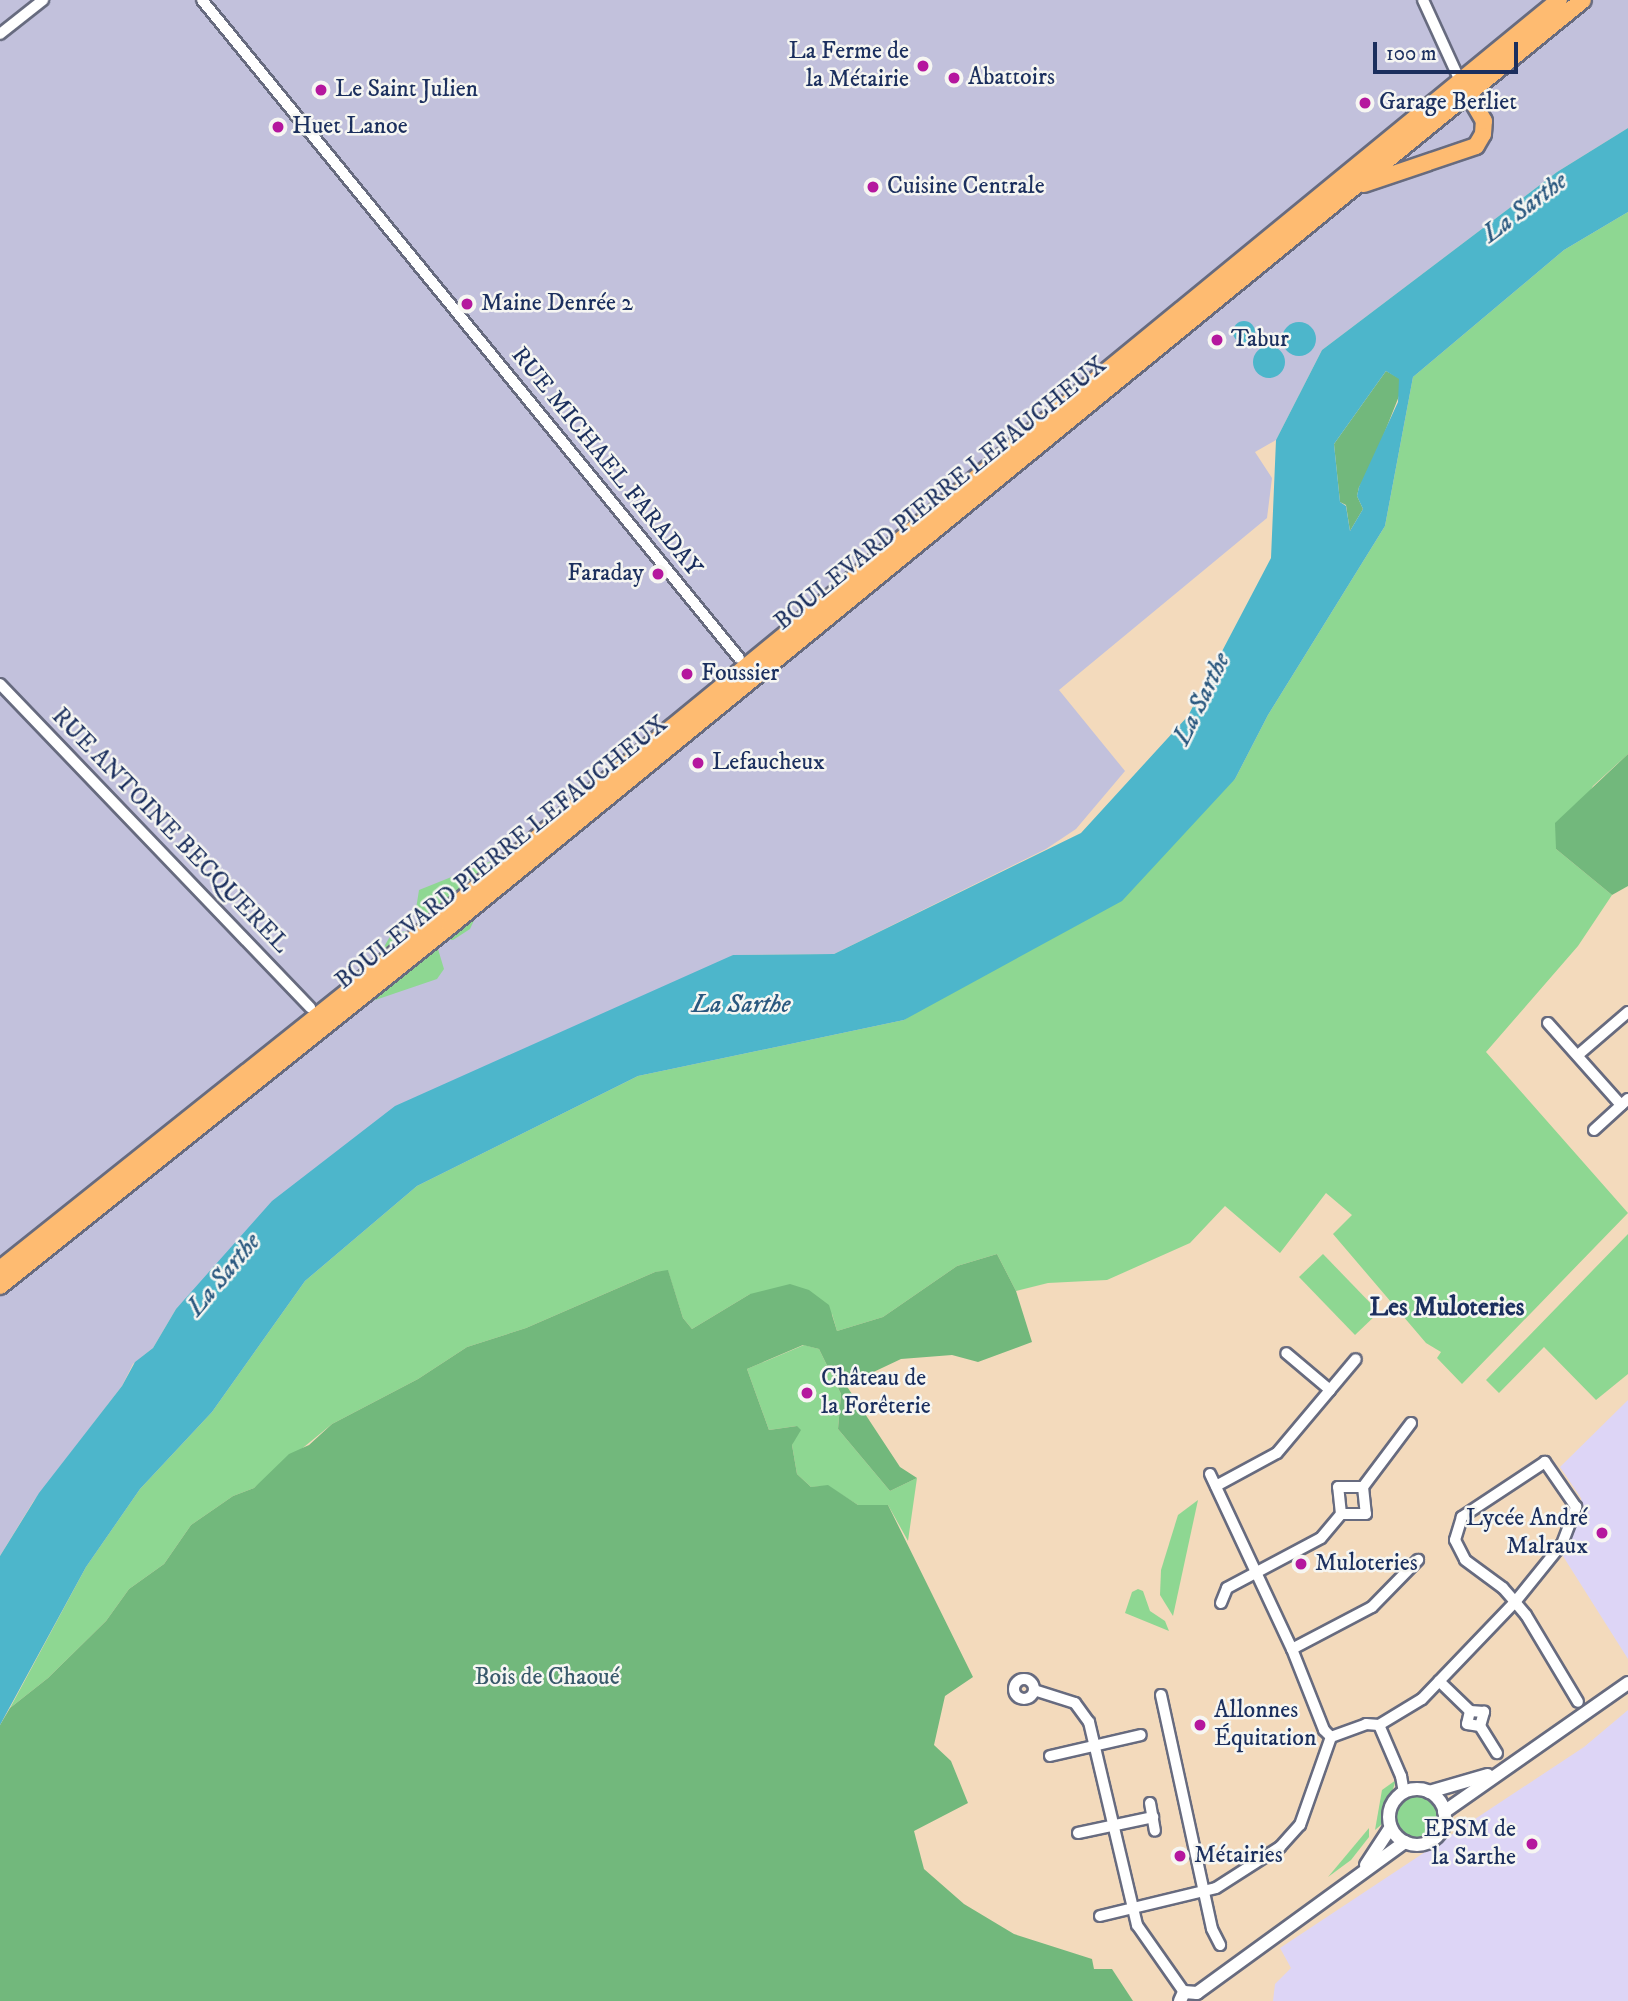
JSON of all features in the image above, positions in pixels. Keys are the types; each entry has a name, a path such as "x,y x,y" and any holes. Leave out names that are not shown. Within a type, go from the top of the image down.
{"main road":[{"name":"BOULEVARD PIERRE LEFAUCHEUX","path":"0,1269 430,934 1343,194 1559,0"},
{"name":"BOULEVARD PIERRE LEFAUCHEUX","path":"0,1286 1465,87 1583,0"},
{"path":"1343,194 1379,177 1476,146 1484,121 1465,87"}],"street":[{"path":"0,34 43,0"},
{"name":"RUE MICHAEL FARADAY","path":"202,0 739,658"},
{"path":"1423,0 1465,87"},
{"name":"RUE ANTOINE BECQUEREL","path":"0,684 310,1007"},
{"path":"1578,1055 1628,1012"},
{"path":"1548,1023 1625,1102 1594,1130"},
{"path":"1286,1353 1330,1390"},
{"path":"1216,1486 1277,1453 1356,1359"},
{"path":"1222,1604 1227,1588 1308,1548 1341,1514 1366,1514 1363,1487 1411,1423"},
{"path":"1100,1916 1204,1892 1269,1855 1295,1833 1331,1737 1366,1724 1379,1725 1422,1699 1515,1602 1562,1544 1576,1507 1545,1462 1473,1508 1458,1522 1454,1535 1465,1560 1515,1602 1578,1702"},
{"path":"1210,1474 1292,1648 1324,1730 1331,1737"},
{"path":"1341,1514 1338,1487 1363,1487"},
{"path":"1292,1648 1372,1607 1418,1560"},
{"path":"1439,1681 1470,1711 1467,1724 1480,1726 1497,1753"},
{"path":"1444,1812 1495,1773 1628,1683"},
{"path":"1034,1690 1075,1703 1089,1722 1142,1936 1190,1997 1364,1868 1405,1843 1419,1845 1433,1840 1444,1825 1444,1812 1429,1792"},
{"path":"1161,1695 1204,1892 1220,1945"},
{"path":"1379,1725 1401,1776 1404,1793"},
{"path":"1049,1756 1141,1735"},
{"path":"1364,1868 1391,1827 1392,1806 1404,1793 1429,1792 1495,1773"},
{"path":"1150,1804 1155,1831"},
{"path":"1078,1833 1153,1817"},
{"path":"1391,1827 1405,1843"}],"shaded area":[{"path":"0,0 1628,0 1628,128 1557,172 1322,350 1276,440 1255,452 1272,478 1267,518 1059,690 1125,771 1076,829 1046,849 834,954 733,955 200,1285 176,1309 153,1348 133,1364 122,1386 33,1502 0,1556"},
{"name":"Lycée André Malraux","path":"1628,1400 1628,1659 1561,1553 1583,1514 1581,1498 1560,1467"},
{"name":"EPSM de la Sarthe","path":"1628,1710 1628,2001 1273,2001 1275,1984 1291,1968 1280,1948 1584,1747"}],"green space":[{"path":"1628,212 1628,754 1593,786 1556,849 1612,895 1578,946 1486,1052 1628,1213 1462,1384 1437,1358 1441,1352 1426,1343 1333,1234 1352,1215 1326,1193 1280,1253 1225,1206 1190,1243 1107,1280 1048,1283 1016,1291 997,1254 957,1266 883,1317 837,1331 832,1314 750,1294 692,1329 683,1318 668,1271 655,1272 526,1328 467,1347 418,1379 332,1424 254,1488 233,1496 191,1525 164,1564 129,1589 106,1621 48,1678 10,1708 86,1567 140,1489 212,1412 305,1281 417,1186 638,1076 904,1020 1235,779 1268,715 1385,526 1413,377 1564,250"},
{"path":"1386,371 1399,378 1399,396 1369,472 1359,487 1357,496 1363,509 1350,531 1346,505 1340,502 1334,444"},
{"path":"1628,754 1628,886 1612,895 1556,849 1555,823"},
{"path":"526,847 426,929 367,976 392,933 425,929 416,909 419,890"},
{"path":"485,897 470,929 453,940 435,939 444,969 437,979 343,1011"},
{"path":"1628,1234 1628,1374 1596,1400 1544,1347 1499,1393 1486,1380"},
{"name":"Bois de Chaoué","path":"997,1254 1016,1291 1032,1342 978,1362 952,1355 901,1359 846,1385 900,1467 917,1478 890,1491 838,1429 841,1394 819,1349 803,1345 747,1369 769,1430 797,1426 801,1430 792,1445 797,1474 811,1487 828,1485 858,1505 888,1505 973,1677 945,1696 934,1745 951,1761 968,1803 914,1831 924,1869 964,1904 1014,1934 1092,1959 1094,1969 1112,1969 1133,2001 0,2001 0,1725 10,1708 48,1678 106,1621 129,1589 164,1564 191,1525 233,1496 254,1488 289,1454 309,1445 332,1424 418,1379 467,1347 526,1328 655,1272 668,1270 683,1318 692,1329 750,1294 790,1284 809,1290 829,1305 837,1331 883,1317 957,1266"},
{"path":"1323,1254 1379,1312 1355,1335 1299,1277"},
{"path":"804,1345 819,1349 841,1394 838,1429 890,1491 917,1478 908,1541 888,1505 858,1505 828,1486 811,1487 797,1474 792,1445 797,1426 769,1430 747,1369"},
{"path":"1198,1500 1173,1616 1160,1595 1161,1570 1178,1515"},
{"path":"1138,1589 1143,1591 1150,1611 1165,1621 1169,1631 1125,1613 1132,1592"},
{"path":"1396,1780 1381,1825 1375,1830 1382,1790"},
{"path":"1417,1795 1432,1802 1439,1817 1432,1832 1417,1839 1402,1832 1395,1817 1402,1802"},
{"path":"1369,1828 1369,1837 1351,1860 1328,1877"}],"water":[{"name":"La Sarthe","path":"1628,128 1628,212 1564,250 1413,377 1385,526 1268,715 1235,779 1122,901 904,1020 638,1076 417,1186 305,1281 212,1412 140,1489 86,1567 0,1725 0,1556 39,1493 122,1386 135,1362 153,1348 176,1309 272,1201 395,1106 733,955 834,954 1081,833 1188,716 1271,558 1276,440 1322,350 1557,172","holes":["1386,371 1399,379 1398,402 1359,487 1357,496 1363,509 1350,531 1346,506 1340,502 1334,444"]},
{"path":"1244,321 1252,324 1255,332 1252,340 1244,343 1236,340 1233,332 1236,324"},
{"path":"1299,322 1311,327 1316,339 1311,351 1299,356 1287,351 1282,339 1287,327"},
{"path":"1269,346 1280,351 1285,362 1280,373 1269,378 1258,373 1253,362 1258,351"}],"place":[{"name":"La Ferme de la Métairie","path":"923,66"},
{"name":"Abattoirs","path":"954,78"},
{"name":"Le Saint Julien","path":"321,90"},
{"name":"Garage Berliet","path":"1365,103"},
{"name":"Huet Lanoe","path":"278,127"},
{"name":"Cuisine Centrale","path":"873,187"},
{"name":"Maine Denrée 2","path":"467,304"},
{"name":"Tabur","path":"1217,340"},
{"name":"Faraday","path":"658,574"},
{"name":"Foussier","path":"687,674"},
{"name":"Lefaucheux","path":"698,763"},
{"name":"Château de la Forêterie","path":"807,1393"},
{"name":"Lycée André Malraux","path":"1602,1533"},
{"name":"Muloteries","path":"1301,1564"},
{"name":"Allonnes Équitation","path":"1200,1725"},
{"name":"EPSM de la Sarthe","path":"1532,1844"},
{"name":"Métairies","path":"1180,1856"}],"district":[{"name":"Les Muloteries","path":"1447,1308"}]}
